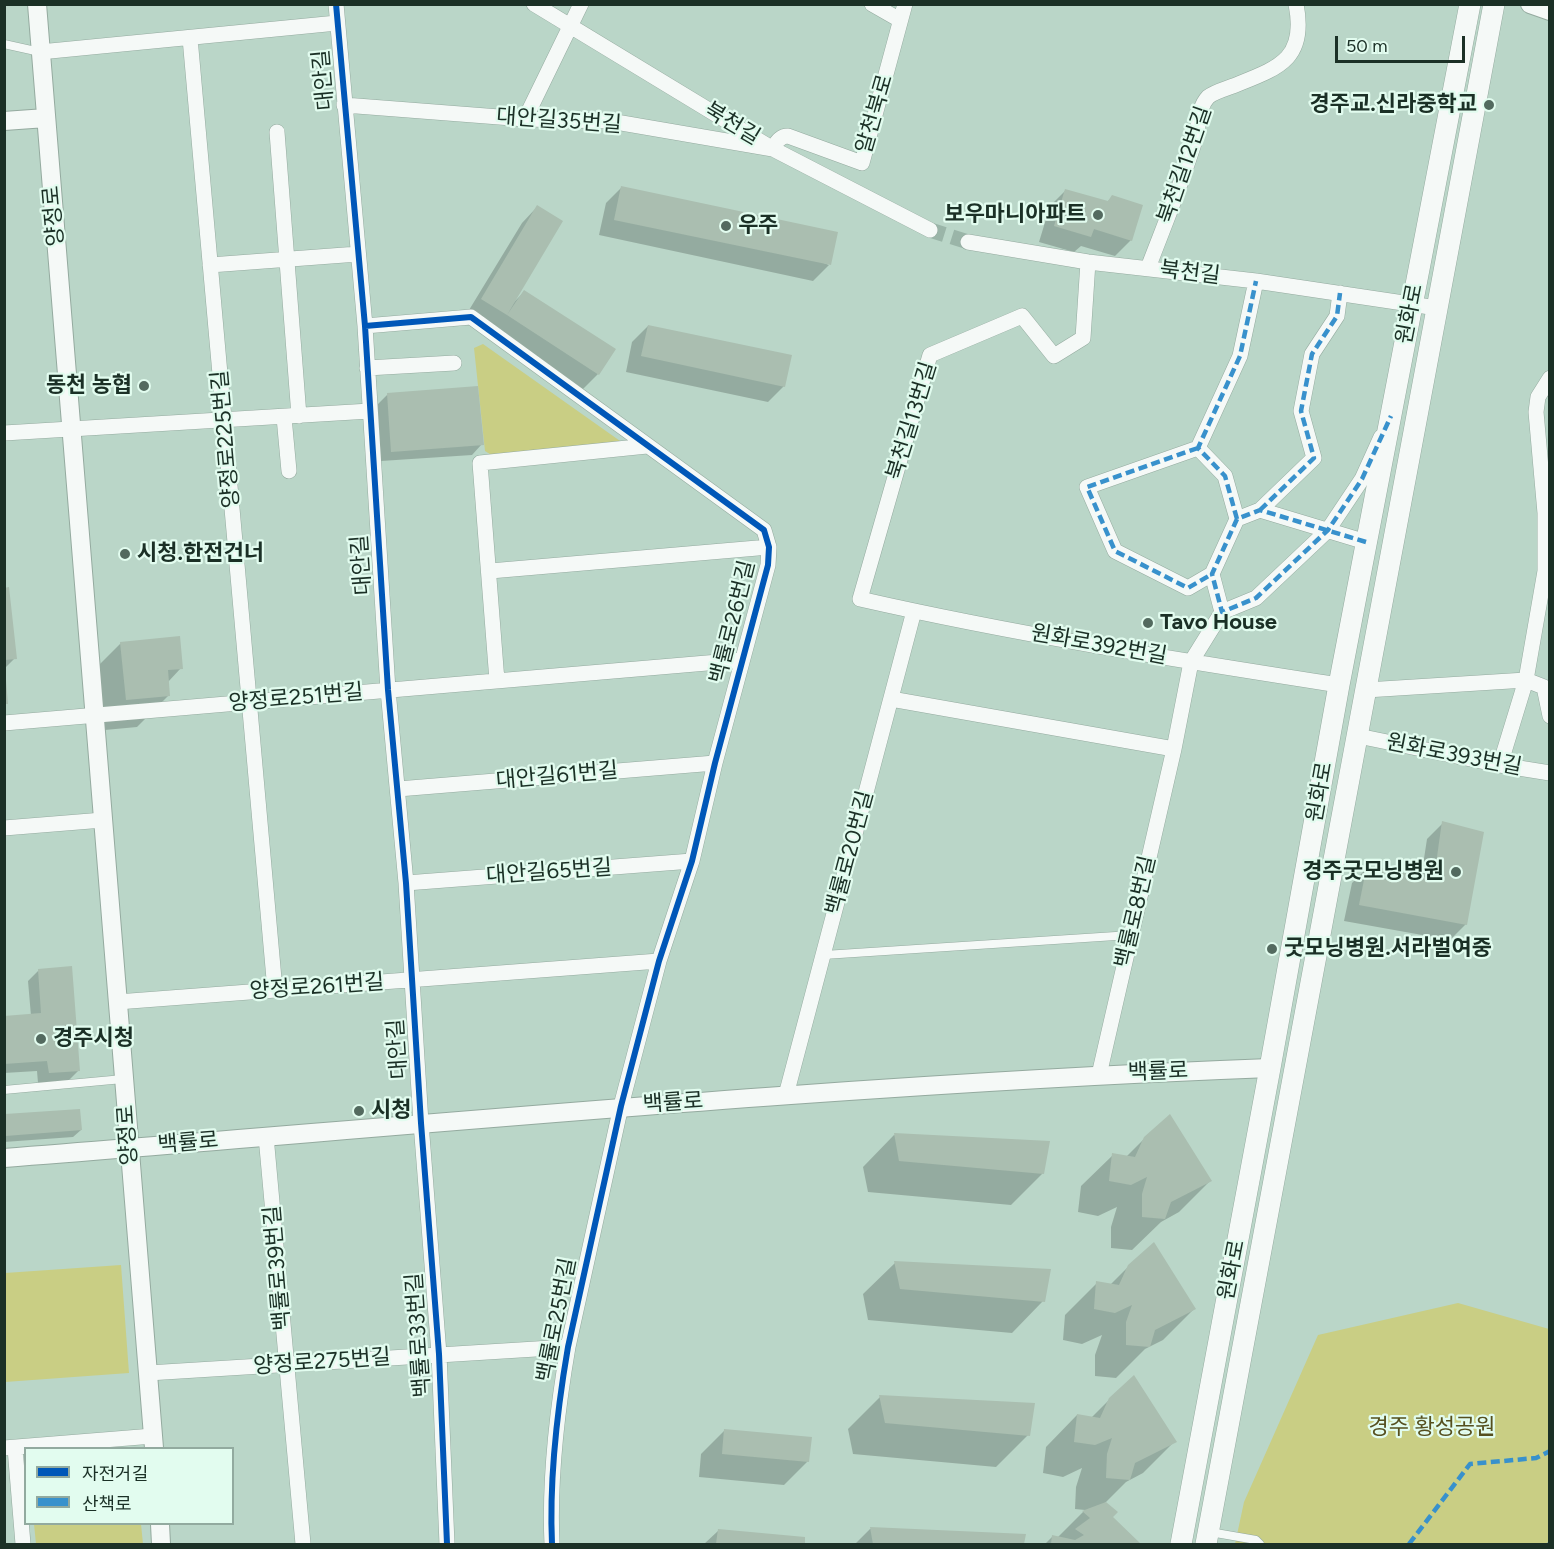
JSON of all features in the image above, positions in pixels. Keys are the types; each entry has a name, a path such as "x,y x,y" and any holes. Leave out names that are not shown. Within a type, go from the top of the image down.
{"main road":[{"name":"원화로","path":"1181,1545 1339,685 1470,4"},
{"name":"원화로","path":"1208,1538 1494,4"},
{"path":"1339,685 1366,690"},
{"path":"1270,1068 1296,1068"}],"street":[{"name":"양정로","path":"37,4 153,1442"},
{"name":"대안길","path":"336,4 364,326 388,690 406,883 421,1123"},
{"name":"북천길","path":"534,4 773,149 930,230"},
{"path":"525,119 581,4"},
{"path":"872,4 900,20"},
{"name":"알천북로","path":"773,149 777,141 788,136 862,163 905,4"},
{"name":"북천길12번길","path":"1148,268 1196,138 1201,107 1210,95 1262,74 1288,57 1296,48 1300,32 1296,4"},
{"path":"1530,4 1550,11"},
{"name":"대안길","path":"190,38 338,23"},
{"path":"40,52 190,38"},
{"name":"양정로225번길","path":"190,38 275,990"},
{"name":"대안길35번길","path":"344,105 525,119 610,121 773,149"},
{"path":"4,121 46,118"},
{"path":"277,132 286,259 291,416 288,471"},
{"name":"북천길","path":"968,242 1088,262 1256,281 1437,308"},
{"path":"210,265 358,254"},
{"name":"북천길13번길","path":"860,599 930,355 1022,316 1054,356 1083,338 1088,262"},
{"path":"1198,448 1225,476 1236,519 1212,574 1188,588 1115,551 1087,487 1198,448 1240,356 1256,281"},
{"path":"1236,519 1260,510 1314,458 1301,411 1312,354 1337,316 1340,293"},
{"name":"백률로26번길","path":"364,326 471,317 764,530 769,547 768,565 715,763 692,861 660,961 621,1106"},
{"path":"367,368 454,363"},
{"path":"1500,765 1526,680 1545,571 1545,513 1536,411 1538,397 1550,378"},
{"path":"4,433 370,411"},
{"path":"1191,662 1222,612 1256,598 1328,530 1362,479 1390,416"},
{"path":"497,681 480,463 647,446"},
{"path":"1260,510 1366,542"},
{"name":"백률로26번길","path":"490,571 769,547"},
{"path":"1212,574 1222,612"},
{"name":"원화로392번길","path":"860,599 1191,662 1339,685"},
{"name":"백률로20번길","path":"786,1095 914,611"},
{"name":"양정로251번길","path":"4,723 742,660"},
{"name":"백률로8번길","path":"1099,1075 1174,749 1191,662"},
{"path":"1366,690 1526,680 1544,687 1550,716"},
{"path":"891,699 1174,749"},
{"name":"원화로393번길","path":"1358,736 1550,773"},
{"name":"대안길61번길","path":"399,789 715,763"},
{"path":"4,828 103,820"},
{"name":"대안길65번길","path":"406,883 692,861"},
{"name":"양정로261번길","path":"117,1002 660,961"},
{"name":"백률로","path":"4,1158 621,1106 1099,1075 1270,1068"},
{"name":"백률로25번길","path":"552,1545 550,1510 562,1384 568,1347 621,1106"},
{"name":"백률로33번길","path":"421,1123 439,1354 447,1545"},
{"name":"백률로39번길","path":"266,1136 303,1545"},
{"name":"양정로275번길","path":"148,1373 568,1347"},
{"path":"34,1447 153,1442"},
{"path":"10,1448 23,1545"},
{"path":"160,1525 161,1545"}],"lane":[{"path":"4,44 40,52"},
{"path":"824,955 1131,935"},
{"path":"4,1090 124,1079"},
{"path":"1208,1538 1256,1540 1260,1545"}],"green space":[{"path":"483,344 630,448 493,456 485,451 474,348"},
{"path":"121,1265 129,1373 5,1382 5,1273"},
{"name":"경주 황성공원","path":"1458,1303 1549,1329 1549,1544 1235,1544 1244,1502 1318,1335"},
{"path":"34,1525 141,1525 143,1544 36,1544"}],"building":[{"name":"우주","path":"621,186 838,232 831,265 614,220"},
{"name":"보우마니아파트","path":"1065,189 1108,201 1112,195 1143,205 1132,241 1094,229 1091,237 1054,226"},
{"path":"537,205 563,221 507,315 481,299"},
{"path":"524,290 616,349 599,375 507,315"},
{"path":"648,325 792,355 785,387 641,356"},
{"path":"478,386 484,445 391,452 387,393"},
{"path":"9,587 17,659 4,660 4,588"},
{"path":"180,636 183,669 168,670 170,696 126,700 120,642"},
{"path":"4,680 6,680 8,704 4,704"},
{"name":"경주굿모닝병원","path":"1442,821 1484,832 1467,925 1359,905 1367,865 1434,879"},
{"name":"경주시청","path":"72,966 80,1071 49,1073 47,1061 4,1064 4,1016 41,1013 38,969"},
{"path":"80,1109 82,1130 5,1136 5,1114"},
{"path":"1170,1114 1212,1181 1171,1202 1165,1219 1142,1217 1142,1194 1147,1177 1131,1185 1109,1181 1112,1153 1135,1157 1144,1137"},
{"path":"894,1133 1050,1141 1044,1174 899,1161"},
{"path":"1154,1242 1196,1309 1155,1330 1150,1347 1126,1345 1126,1322 1132,1305 1115,1313 1094,1309 1096,1281 1119,1285 1128,1265"},
{"path":"894,1261 1051,1269 1045,1302 900,1289"},
{"path":"1134,1375 1177,1442 1135,1463 1130,1480 1106,1478 1107,1454 1112,1438 1095,1445 1074,1442 1077,1414 1100,1418 1109,1398"},
{"path":"879,1395 1035,1403 1030,1436 885,1423"},
{"path":"724,1429 812,1437 809,1462 722,1454"},
{"path":"1106,1502 1118,1512 1113,1517 1141,1544 1051,1544 1052,1535 1075,1540 1084,1535 1075,1529 1090,1518 1082,1511"},
{"path":"870,1527 1026,1534 1024,1544 873,1544"},
{"path":"718,1529 805,1537 805,1544 716,1544"}],"tunnel":[{"path":"930,230 968,242"}],"marked path":[{"path":"1237,519 1225,476 1198,448 1240,356 1256,281"},
{"path":"1260,510 1314,458 1301,411 1312,354 1337,316 1340,293"},
{"path":"1366,542 1260,510 1237,519 1212,574 1222,612 1256,598 1328,530 1362,479 1391,416"},
{"path":"1198,448 1087,487 1115,551 1188,588 1212,574"},
{"path":"1409,1544 1470,1464 1536,1458 1550,1451"}],"cycle path":[{"path":"336,4 365,326 388,690 406,883 421,1123 439,1354 447,1544"},
{"path":"365,326 471,317 764,530 769,547 768,565 715,763 692,861 659,961 621,1106 568,1347 555,1445 552,1544"}],"place":[{"name":"경주교.신라중학교","path":"1489,105"},
{"name":"보우마니아파트","path":"1098,215"},
{"name":"우주","path":"726,226"},
{"name":"동천 농협","path":"144,386"},
{"name":"시청.한전건너","path":"125,554"},
{"name":"Tavo House","path":"1148,623"},
{"name":"경주굿모닝병원","path":"1456,872"},
{"name":"굿모닝병원.서라벌여중","path":"1272,949"},
{"name":"경주시청","path":"41,1039"},
{"name":"시청","path":"359,1111"}]}
